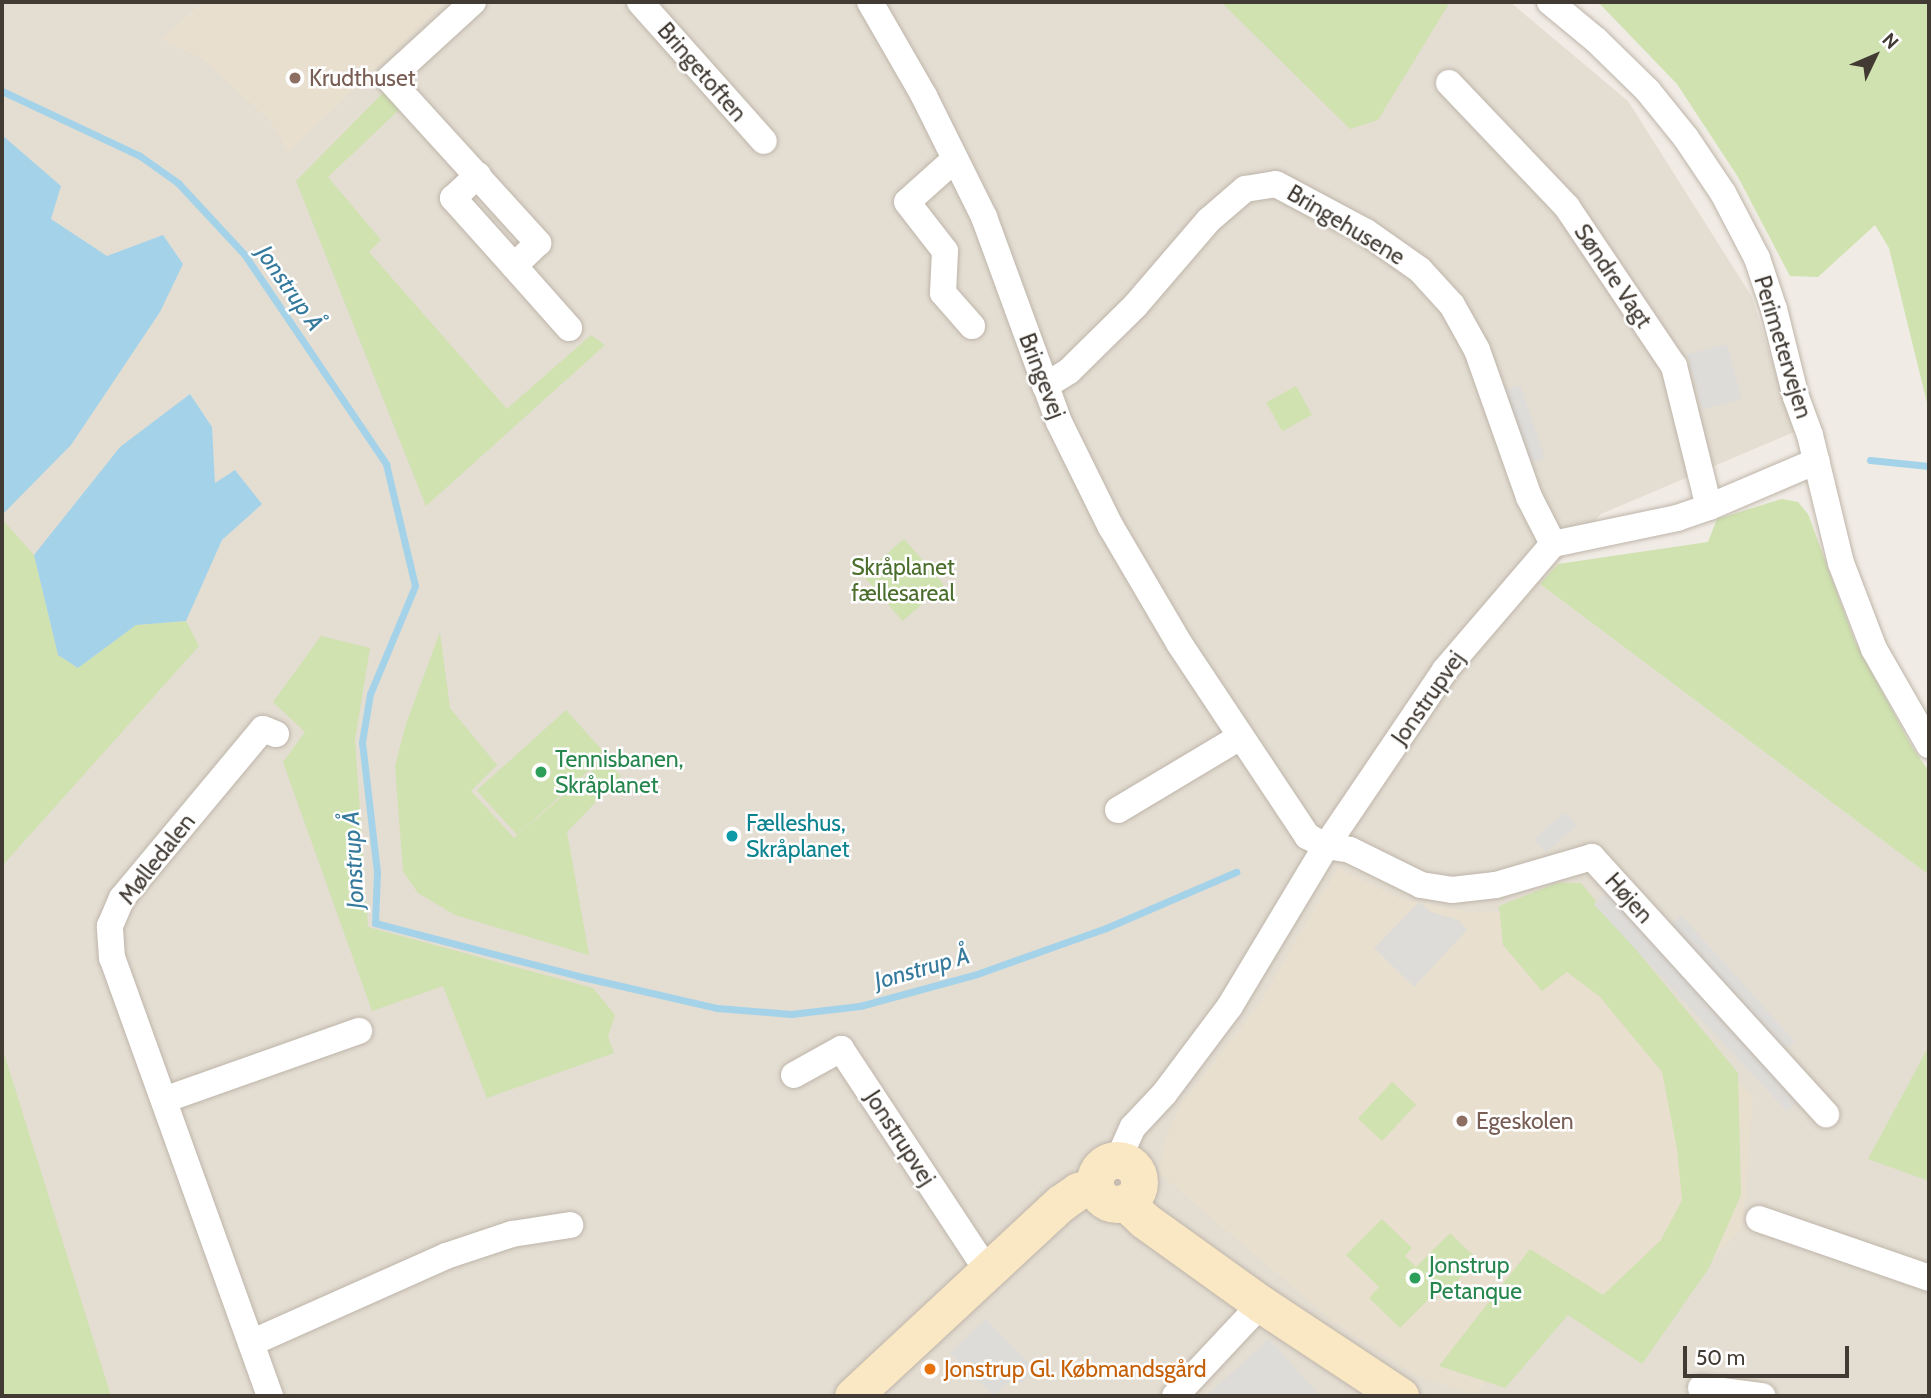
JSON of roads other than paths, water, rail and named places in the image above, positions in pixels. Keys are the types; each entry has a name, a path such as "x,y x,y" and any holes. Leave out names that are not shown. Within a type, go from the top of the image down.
{"street":[{"path":"473,2 389,79 538,243 514,266 569,328"},
{"name":"Bringetoften","path":"640,2 764,141"},
{"name":"Bringevej","path":"870,2 985,217 1059,422 1111,527 1147,592 1240,737 1307,836 1326,846"},
{"name":"Perimetervejen","path":"1550,2 1596,40 1648,91 1686,138 1723,193 1756,258 1770,296 1788,368 1817,461 1841,563 1874,649 1929,744"},
{"name":"Søndre Vagt","path":"1449,83 1567,207 1674,366 1709,507"},
{"path":"955,159 908,202 946,251 943,293 972,326"},
{"name":"Bringehusene","path":"1045,386 1069,371 1135,306 1209,220 1245,189 1276,184 1366,232 1420,270 1452,305 1477,350 1529,497 1553,544"},
{"path":"1553,544 1677,518 1817,461"},
{"name":"Jonstrupvej","path":"1119,1183 1164,1094 1230,1006 1326,846 1445,670 1553,544"},
{"name":"Mølledalen","path":"271,1396 112,958 110,926 122,898 263,729 276,734"},
{"path":"1118,810 1240,737"},
{"name":"Højen","path":"1326,846 1350,850 1421,885 1452,890 1496,885 1592,857 1826,1114"},
{"path":"164,1100 359,1031"},
{"name":"Jonstrupvej","path":"794,1075 841,1049 988,1272"},
{"path":"853,1396 1035,1230 1061,1203 1078,1191 1119,1183 1183,1230 1204,1261 1261,1304 1400,1396"},
{"path":"1759,1219 1929,1278"},
{"path":"251,1343 446,1256 512,1234 570,1225"},
{"path":"1175,1396 1261,1304"},
{"path":"1701,1388 1762,1396"}],"water":[{"path":"2,135 61,186 51,219 107,256 163,235 183,264 160,312 71,445 2,515"},
{"path":"190,394 212,427 215,483 235,470 262,504 222,540 186,621 136,625 78,668 58,655 34,555 120,447"}],"waterway":[{"name":"Jonstrup Å","path":"2,91 140,156 178,183 244,254 386,464 415,586 370,694 362,742 377,872 375,923 578,976 717,1008 791,1014 860,1006 977,974 1106,928 1236,872"},
{"name":"Jonstrup Å","path":"1870,460 1929,466"}],"place":[{"name":"Krudthuset","path":"295,78"},
{"name":"Tennisbanen, Skråplanet","path":"541,772"},
{"name":"Fælleshus, Skråplanet","path":"732,836"},
{"name":"Egeskolen","path":"1462,1121"},
{"name":"Jonstrup Petanque","path":"1415,1278"},
{"name":"Jonstrup Gl. Købmandsgård","path":"930,1369"}],"park label":[{"name":"Skråplanet fællesareal","path":"903,580"}]}
